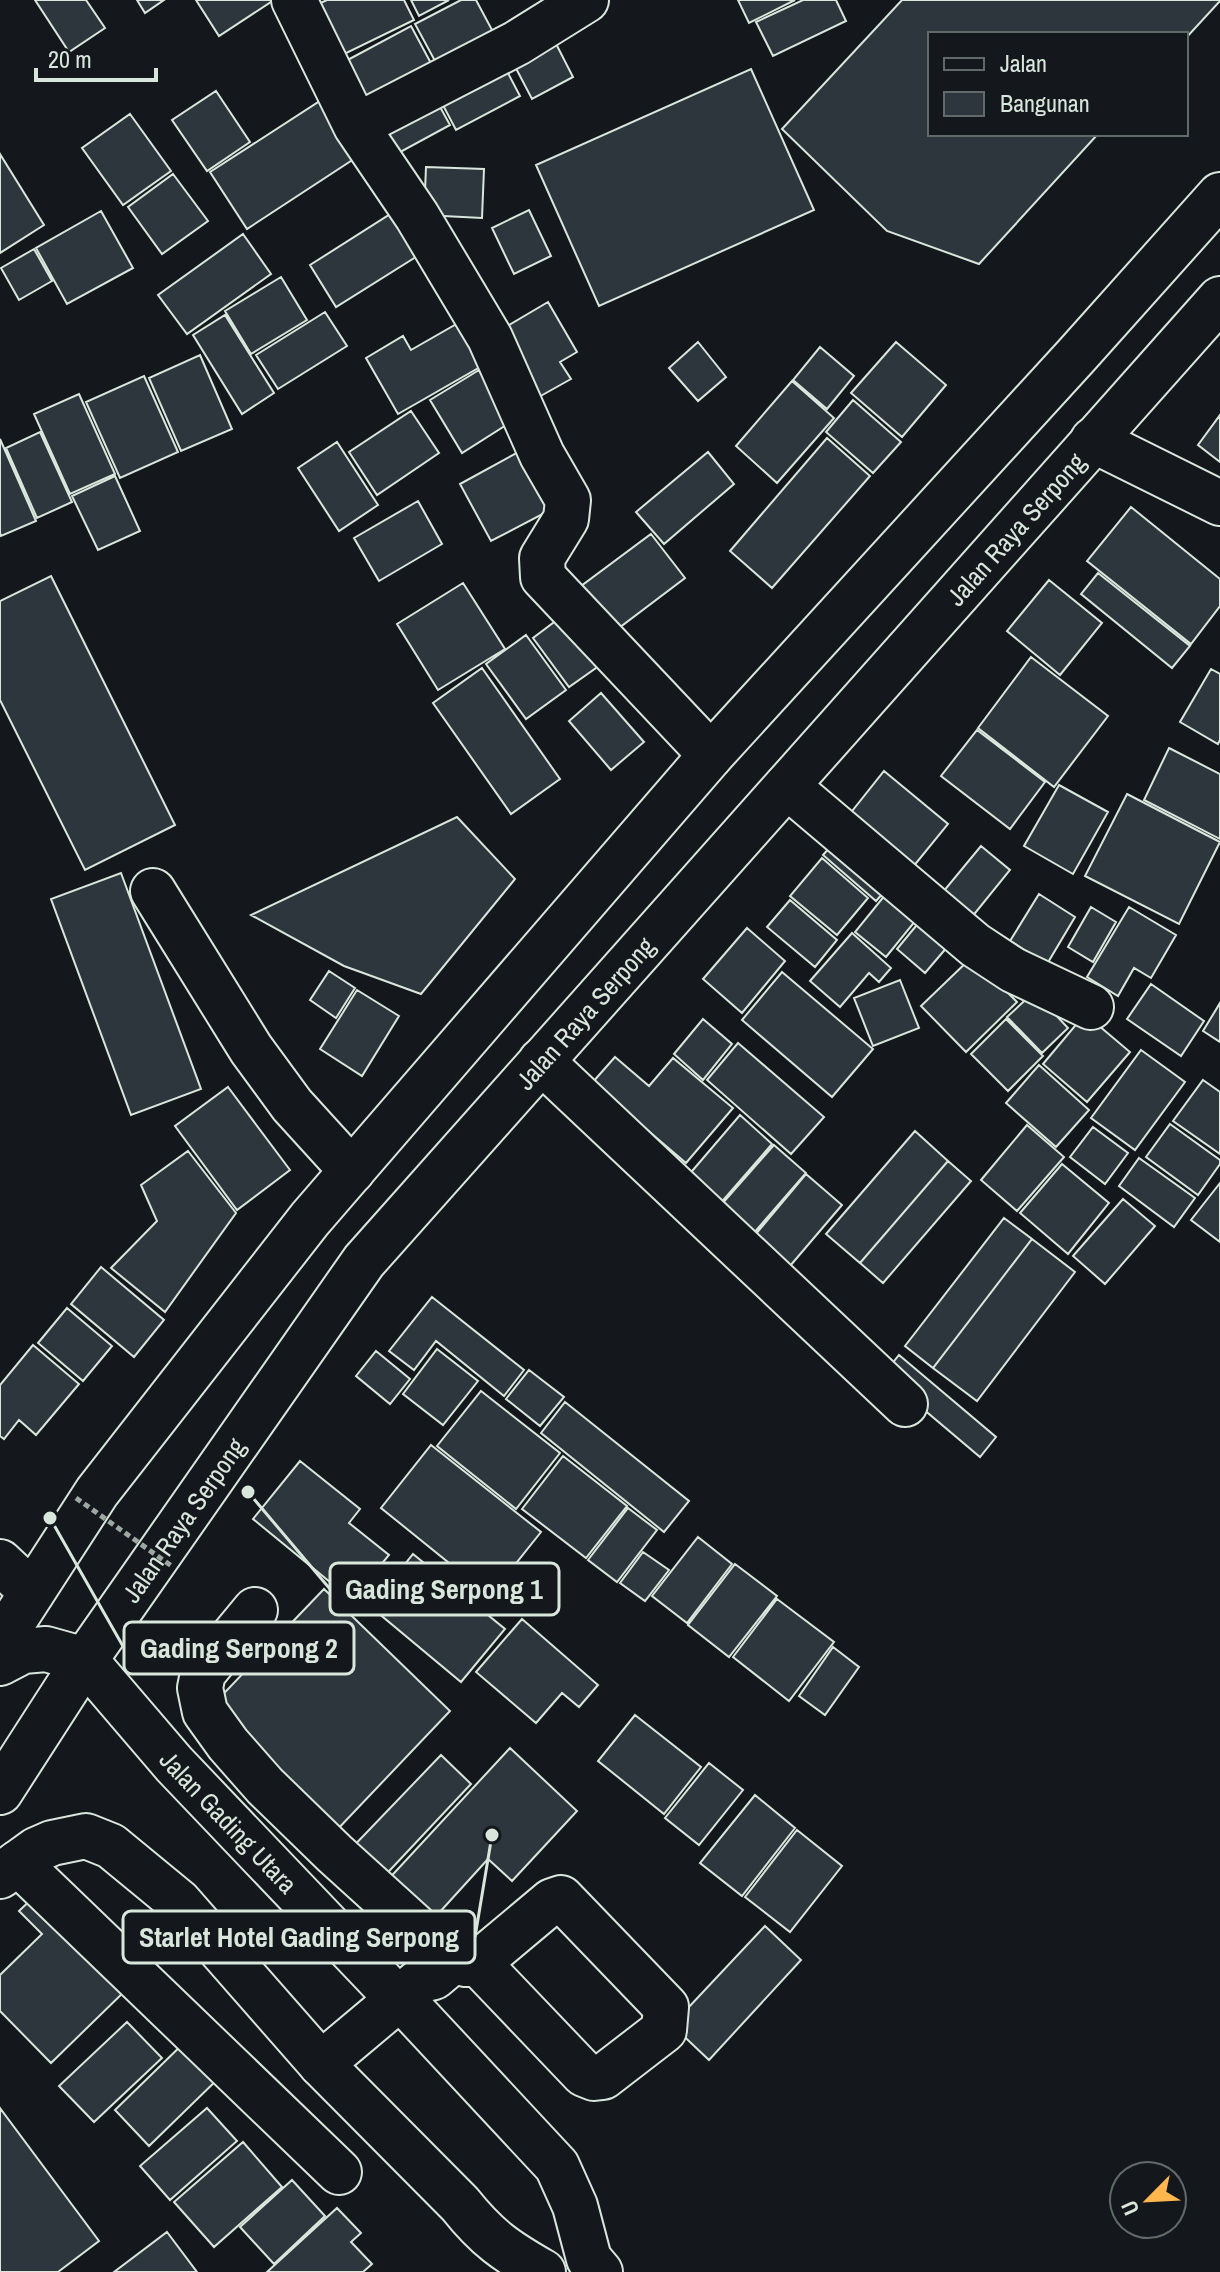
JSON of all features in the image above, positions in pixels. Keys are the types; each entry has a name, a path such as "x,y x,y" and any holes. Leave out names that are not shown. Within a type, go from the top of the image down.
{"main road":[{"path":"294,0 356,126 417,216 490,338 542,455 568,500 566,519 542,558 543,577 711,755"},
{"path":"356,126 517,43 586,0"},
{"path":"0,1642 108,1478 310,1219 711,755 1220,195"},
{"name":"Jalan Raya Serpong","path":"5,1784 85,1660 364,1261 1220,299"},
{"path":"1093,440 1220,503"},
{"path":"787,786 975,945 1013,970 1091,1007"},
{"path":"153,891 251,1049 292,1105 352,1171"},
{"path":"541,1061 905,1404"},
{"path":"0,1562 32,1592"},
{"path":"255,1610 203,1673 200,1688 205,1712 265,1786 335,1854 435,1982 321,2064"},
{"path":"0,1663 23,1651 46,1649 85,1660"},
{"name":"Jalan Gading Utara","path":"85,1660 174,1764 435,1982 557,2166 575,2206 589,2259 600,2272"},
{"path":"339,2172 9,1870 52,1843 86,1836 111,1846 179,1902 321,2064 460,2204 480,2230 503,2249 543,2272"}],"path":[{"path":"76,1498 173,1567"}],"building":[{"path":"35,0 86,0 105,28 69,52"},
{"path":"137,0 164,0 145,13"},
{"path":"196,0 274,0 219,36"},
{"path":"327,0 404,0 414,20 332,60 307,9"},
{"path":"411,0 449,0 419,16"},
{"path":"461,0 476,0 499,43 442,74 415,24"},
{"path":"738,0 795,0 749,23"},
{"path":"803,0 836,0 846,21 773,56 756,22"},
{"path":"902,0 1220,0 1188,36 1188,32 928,32 928,136 1096,136 979,264 887,231 782,129"},
{"path":"411,26 440,80 371,117 342,63"},
{"path":"549,30 573,77 532,99 508,53"},
{"path":"498,54 520,96 456,130 434,88"},
{"path":"751,69 814,210 599,306 536,165"},
{"path":"216,91 250,142 207,171 172,120"},
{"path":"433,94 450,125 382,162 366,131"},
{"path":"323,99 360,155 247,229 210,172"},
{"path":"130,114 171,171 123,205 82,148"},
{"path":"0,154 44,225 0,253"},
{"path":"426,167 484,169 482,218 424,215"},
{"path":"173,174 208,221 162,254 128,207"},
{"path":"529,210 551,256 514,274 492,228"},
{"path":"101,211 133,268 67,304 36,248"},
{"path":"392,213 419,255 336,307 310,265"},
{"path":"243,234 271,274 187,334 158,295"},
{"path":"34,249 52,281 19,300 1,268"},
{"path":"281,277 307,320 251,354 225,311"},
{"path":"548,302 577,352 560,362 571,379 537,398 499,331"},
{"path":"325,312 347,346 278,389 256,355"},
{"path":"225,315 274,393 242,414 193,335"},
{"path":"460,322 494,359 398,414 366,358 403,336 411,350"},
{"path":"698,342 726,377 698,401 669,368"},
{"path":"896,342 946,385 902,437 851,393"},
{"path":"820,347 854,376 827,409 793,380"},
{"path":"200,355 232,429 181,451 149,378"},
{"path":"479,370 511,422 462,453 430,400"},
{"path":"144,376 178,452 120,478 86,402"},
{"path":"792,381 834,418 777,483 736,446"},
{"path":"79,394 115,474 70,494 34,414"},
{"path":"853,400 901,442 873,473 826,432"},
{"path":"411,411 439,453 377,495 349,452"},
{"path":"1220,415 1220,462 1198,445"},
{"path":"40,432 72,502 37,518 6,448"},
{"path":"827,438 870,476 772,588 730,551"},
{"path":"0,439 36,521 1,536 0,533"},
{"path":"337,442 378,505 339,531 298,468"},
{"path":"522,450 554,508 491,541 460,484"},
{"path":"708,452 734,484 664,544 636,512"},
{"path":"115,476 140,531 98,550 72,496"},
{"path":"418,501 442,544 379,581 354,538"},
{"path":"1131,507 1220,579 1220,606 1191,644 1087,561"},
{"path":"651,534 685,578 603,640 569,595"},
{"path":"1098,573 1190,646 1172,668 1081,594"},
{"path":"51,576 175,825 85,870 0,700 0,601"},
{"path":"1049,580 1102,623 1060,675 1007,631"},
{"path":"463,583 505,649 438,690 397,624"},
{"path":"565,614 603,663 569,687 533,638"},
{"path":"526,635 566,690 526,719 486,664"},
{"path":"1031,657 1108,716 1054,787 978,728"},
{"path":"482,668 560,779 511,814 433,703"},
{"path":"1211,669 1220,674 1218,744 1180,722"},
{"path":"601,693 644,742 611,770 569,721"},
{"path":"977,730 1045,782 1010,829 941,776"},
{"path":"1169,748 1220,774 1220,839 1144,800"},
{"path":"884,771 948,824 904,878 841,825"},
{"path":"1059,785 1108,812 1073,874 1024,846"},
{"path":"1127,794 1220,842 1179,924 1085,876"},
{"path":"457,817 515,879 421,994 344,966 251,915"},
{"path":"841,835 894,881 876,901 823,855"},
{"path":"981,846 1010,870 963,928 933,904"},
{"path":"822,858 868,898 837,935 790,896"},
{"path":"121,873 201,1089 131,1115 51,899"},
{"path":"890,889 921,914 886,957 855,932"},
{"path":"1039,894 1075,917 1047,964 1010,941"},
{"path":"790,900 837,940 815,967 767,927"},
{"path":"1091,907 1116,922 1093,962 1068,947"},
{"path":"1129,907 1176,935 1151,978 1134,968 1118,996 1087,977"},
{"path":"925,915 954,939 925,973 897,949"},
{"path":"747,928 785,961 742,1013 703,979"},
{"path":"852,933 891,968 879,982 869,973 840,1007 810,981"},
{"path":"972,957 1017,1002 966,1052 921,1006"},
{"path":"329,971 355,988 336,1018 310,1000"},
{"path":"782,972 873,1049 832,1097 742,1020"},
{"path":"900,980 919,1028 873,1046 854,998"},
{"path":"1151,984 1204,1021 1181,1056 1127,1019"},
{"path":"357,990 399,1016 362,1076 320,1049"},
{"path":"1034,992 1068,1028 1042,1053 1007,1017"},
{"path":"1220,1003 1220,1042 1203,1031"},
{"path":"1085,1014 1130,1052 1087,1102 1043,1064"},
{"path":"703,1019 732,1044 703,1080 674,1054"},
{"path":"1006,1019 1043,1056 1008,1091 971,1054"},
{"path":"738,1043 824,1117 791,1154 707,1080"},
{"path":"1141,1050 1185,1082 1135,1150 1091,1118"},
{"path":"615,1057 649,1086 673,1058 733,1108 686,1163 592,1083"},
{"path":"1039,1065 1089,1110 1056,1147 1006,1103"},
{"path":"1203,1080 1220,1092 1220,1154 1173,1121"},
{"path":"228,1087 290,1170 237,1210 175,1126"},
{"path":"740,1115 772,1144 719,1205 687,1177"},
{"path":"1170,1124 1220,1160 1198,1195 1146,1157"},
{"path":"1027,1125 1064,1157 1017,1211 981,1180"},
{"path":"1093,1127 1128,1153 1105,1184 1070,1157"},
{"path":"915,1131 948,1161 860,1263 826,1234"},
{"path":"774,1145 806,1173 753,1234 721,1205"},
{"path":"188,1151 236,1213 165,1312 111,1268 157,1221 141,1185"},
{"path":"1139,1158 1195,1198 1174,1227 1119,1186"},
{"path":"948,1161 971,1181 883,1283 860,1263"},
{"path":"1062,1164 1109,1203 1068,1254 1020,1213"},
{"path":"806,1174 842,1205 790,1266 755,1235"},
{"path":"1220,1183 1220,1242 1191,1220"},
{"path":"1123,1199 1155,1226 1105,1284 1073,1256"},
{"path":"1004,1218 1032,1239 933,1368 905,1346"},
{"path":"1032,1239 1075,1272 977,1401 933,1368"},
{"path":"101,1267 164,1320 134,1357 71,1304"},
{"path":"432,1297 524,1370 504,1396 436,1341 414,1370 389,1351"},
{"path":"67,1308 112,1346 83,1381 38,1343"},
{"path":"33,1345 79,1384 36,1435 19,1420 4,1439 0,1436 0,1385"},
{"path":"437,1349 478,1381 443,1425 403,1394"},
{"path":"376,1351 410,1379 390,1404 356,1376"},
{"path":"899,1355 996,1437 980,1457 883,1375"},
{"path":"529,1370 564,1397 540,1426 506,1399"},
{"path":"481,1391 560,1453 516,1509 437,1446"},
{"path":"565,1402 689,1501 664,1532 541,1433"},
{"path":"431,1445 541,1532 490,1596 381,1508"},
{"path":"563,1456 627,1506 586,1558 522,1509"},
{"path":"300,1461 360,1509 349,1523 389,1555 352,1600 253,1519"},
{"path":"628,1508 657,1530 617,1582 588,1560"},
{"path":"698,1537 732,1564 687,1623 652,1596"},
{"path":"643,1552 669,1570 645,1601 620,1583"},
{"path":"413,1554 505,1629 461,1682 371,1607"},
{"path":"735,1564 777,1596 729,1657 688,1625"},
{"path":"324,1589 450,1711 334,1833 207,1711"},
{"path":"777,1599 834,1642 789,1701 733,1657"},
{"path":"522,1619 598,1685 579,1707 562,1693 536,1723 476,1672"},
{"path":"833,1647 859,1667 825,1715 799,1696"},
{"path":"635,1715 701,1767 664,1814 598,1761"},
{"path":"510,1748 577,1811 512,1881 488,1859 428,1925 384,1884"},
{"path":"441,1755 471,1784 376,1885 345,1855"},
{"path":"709,1763 743,1790 699,1845 665,1818"},
{"path":"755,1795 795,1828 742,1896 700,1863"},
{"path":"797,1830 842,1866 790,1932 745,1897"},
{"path":"38,1893 129,1987 51,2063 0,2011 0,1975 42,1934 19,1911"},
{"path":"765,1926 801,1960 709,2060 672,2025"},
{"path":"127,2022 162,2058 94,2122 59,2086"},
{"path":"190,2037 224,2073 149,2146 115,2110"},
{"path":"0,2108 99,2241 58,2272 0,2272"},
{"path":"207,2108 237,2141 170,2200 140,2166"},
{"path":"243,2142 282,2187 214,2247 174,2202"},
{"path":"292,2180 325,2216 274,2264 240,2227"},
{"path":"337,2208 361,2233 351,2242 372,2264 363,2272 267,2272"},
{"path":"167,2232 197,2272 114,2272"}],"place":[{"name":"Gading Serpong 1","path":"248,1492"},
{"name":"Gading Serpong 2","path":"50,1518"},
{"name":"Starlet Hotel Gading Serpong","path":"492,1835"}]}
